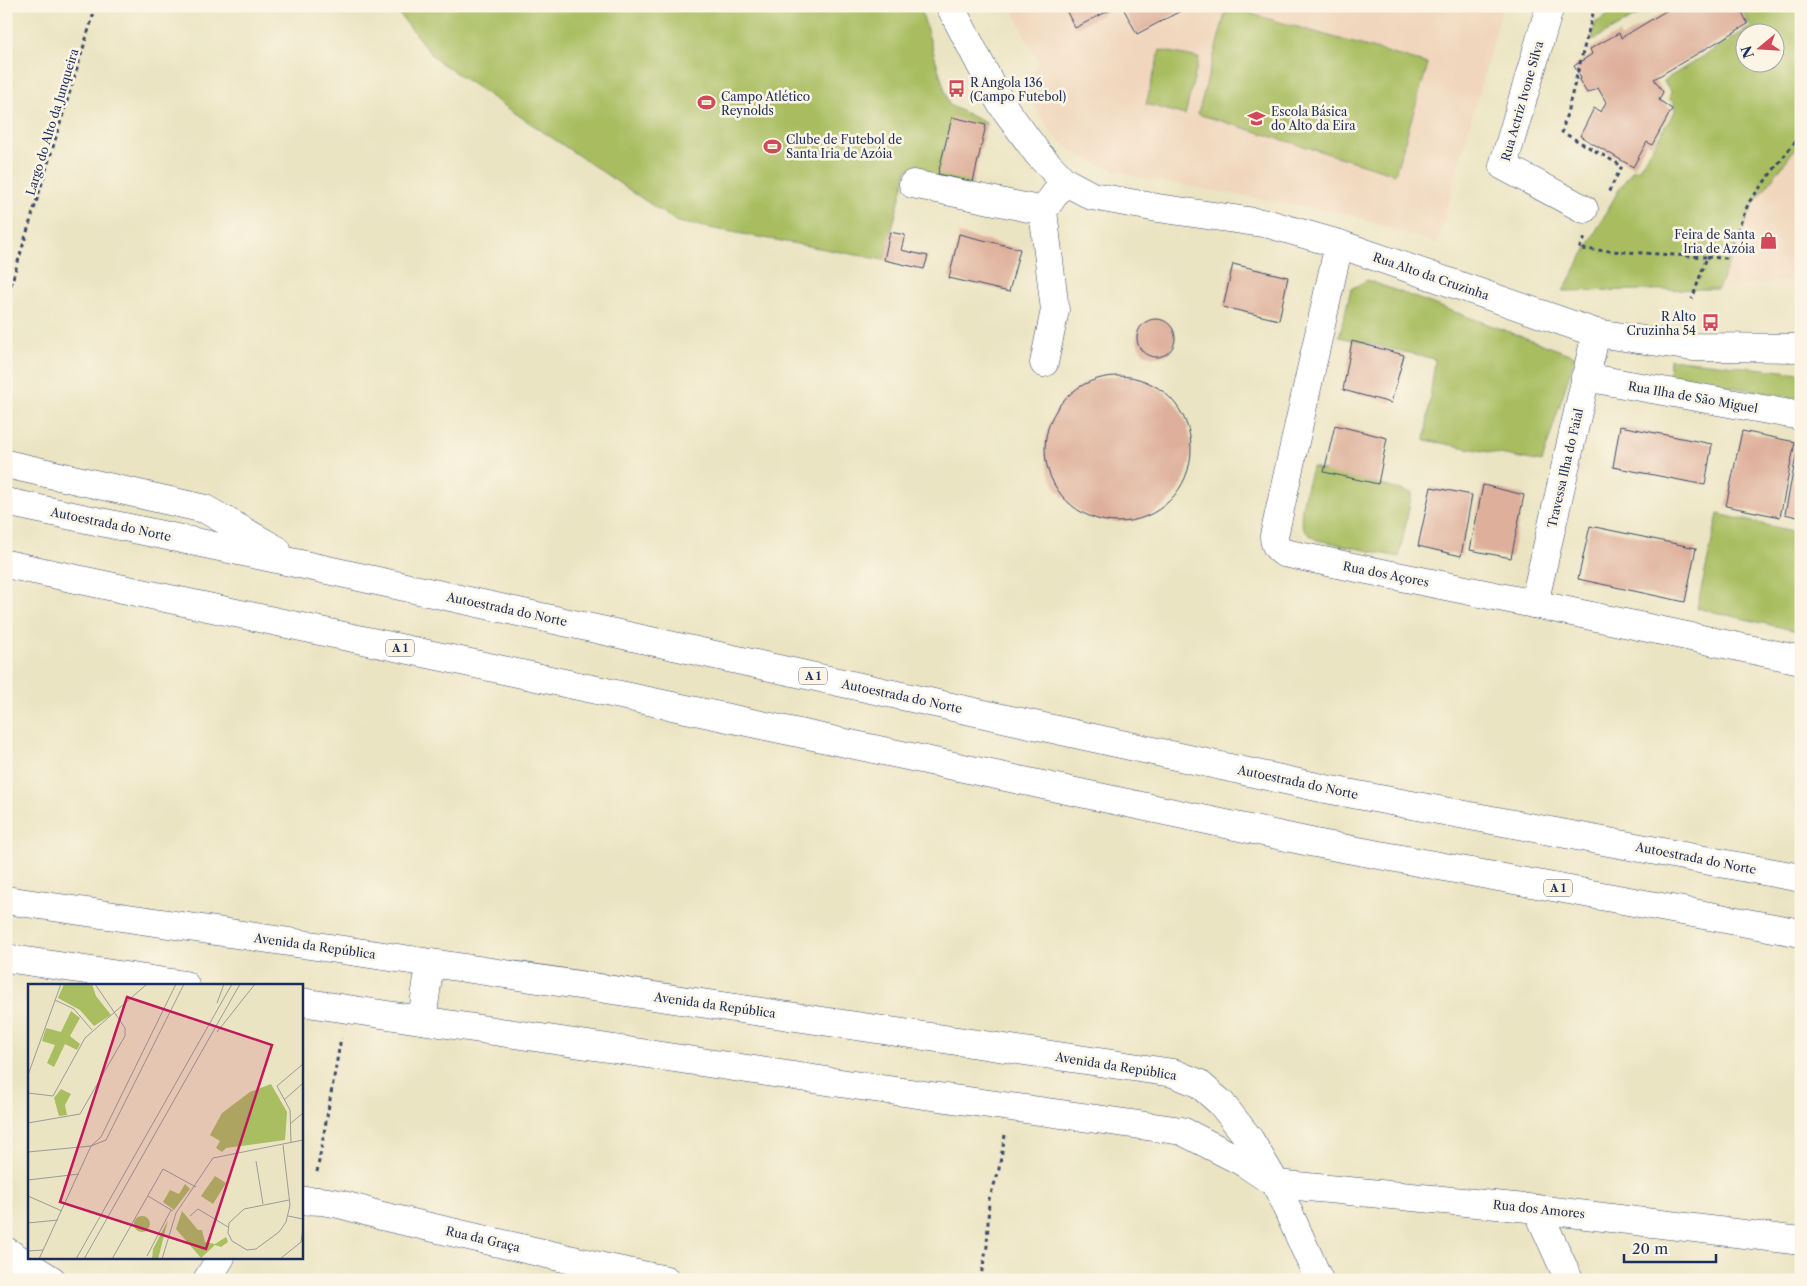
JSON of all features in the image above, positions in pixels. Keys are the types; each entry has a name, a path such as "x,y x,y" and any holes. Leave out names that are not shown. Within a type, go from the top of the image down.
{"main road":[{"path":"950,6 1000,102 1038,154 1064,182 1043,212 1055,310 1044,363"},
{"name":"Rua Actriz Ivone Silva","path":"1550,6 1503,166 1592,213"},
{"name":"Rua Alto da Cruzinha","path":"1064,182 1092,196 1158,208 1269,224 1338,244 1596,333 1693,347 1801,348"},
{"path":"913,184 1043,212"},
{"name":"Rua dos Açores","path":"1338,244 1274,536 1276,546 1284,553 1801,660"},
{"name":"Travessa Ilha do Faial","path":"1534,604 1596,333"},
{"name":"Rua Ilha de São Miguel","path":"1586,377 1801,416"},
{"path":"6,464 205,509 300,564"},
{"name":"Autoestrada do Norte","path":"6,502 300,564 1326,789 1801,878"},
{"name":"A 1","path":"6,564 1315,843 1801,933"},
{"path":"6,582 126,590"},
{"name":"Avenida da República","path":"6,900 1173,1073 1198,1083 1221,1102 1250,1140 1276,1184 1319,1280"},
{"path":"6,958 178,984"},
{"path":"422,1020 430,963"},
{"path":"302,1002 857,1086 1182,1131 1243,1162 1276,1184"},
{"name":"Rua dos Amores","path":"1276,1184 1537,1209 1801,1241"},
{"name":"Rua da Graça","path":"307,1200 347,1206 382,1216 666,1280"},
{"path":"1537,1209 1569,1280"},
{"path":"6,1251 52,1280"},
{"path":"207,1280 220,1258"}],"path":[{"name":"Largo do Alto da Junqueira","path":"6,300 96,6"},
{"path":"1595,6 1562,132 1622,166 1592,213 1579,249 1726,258 1749,202 1801,134"},
{"path":"1692,299 1707,258"},
{"path":"307,1200 346,1009"},
{"path":"980,1280 987,1246 989,1199 998,1174 1010,1107"}],"shaded area":[{"name":"Escola Básica do Alto da Eira","path":"1011,6 1503,6 1437,244 1352,215 1136,177 1093,162 1072,151 1048,127 1025,90 1038,61"},
{"name":"Feira de Santa Iria de Azóia","path":"1801,141 1801,279 1718,289 1754,203"}],"green space":[{"name":"Clube de Futebol de Santa Iria de Azóia","path":"393,6 920,6 949,105 986,123 970,187 907,170 884,260 677,222 435,59"},
{"path":"1624,6 1653,7 1591,41 1595,23"},
{"path":"1740,6 1801,6 1801,141 1754,203 1718,289 1563,291 1618,191 1634,168 1638,170 1675,111 1674,102 1669,99 1671,91 1663,81 1734,37 1734,72 1784,72 1784,22 1748,22"},
{"path":"1227,7 1428,64 1395,174 1198,114"},
{"path":"1160,50 1199,58 1185,115 1146,104"},
{"path":"1367,280 1575,356 1542,462 1425,440 1435,359 1339,337 1351,289"},
{"path":"1670,359 1801,373 1801,399 1669,376"},
{"path":"1312,467 1412,493 1399,557 1317,540 1307,532 1303,526 1301,513"},
{"path":"1718,514 1801,533 1801,632 1697,608"}],"building":[{"path":"1064,6 1118,6 1075,28"},
{"path":"1122,6 1190,6 1137,34"},
{"path":"1667,6 1739,6 1747,22 1734,22 1734,32 1654,79 1663,92 1659,100 1672,109 1652,145 1647,142 1633,167 1580,136 1594,108 1601,112 1606,102 1598,88 1587,93 1579,80 1581,78 1574,66 1592,54 1590,49 1619,33 1621,38 1669,9"},
{"path":"952,117 986,125 973,182 938,174"},
{"path":"890,232 905,235 901,250 928,256 924,269 884,260"},
{"path":"959,234 1020,249 1009,292 949,278"},
{"path":"1233,264 1288,277 1279,320 1223,307"},
{"path":"1156,319 1169,325 1175,338 1169,351 1156,357 1143,351 1137,338 1143,325"},
{"path":"1352,341 1404,355 1391,403 1343,390"},
{"path":"1118,376 1146,381 1170,397 1186,421 1191,449 1186,477 1170,501 1146,517 1118,522 1090,517 1066,501 1050,477 1045,449 1050,421 1066,397 1090,381"},
{"path":"1335,425 1387,438 1378,484 1324,472"},
{"path":"1620,426 1712,444 1705,485 1613,467"},
{"path":"1742,431 1795,442 1780,517 1726,506"},
{"path":"1798,446 1801,447 1801,518 1785,514"},
{"path":"1483,485 1524,495 1511,558 1470,550"},
{"path":"1431,487 1472,495 1461,556 1418,546"},
{"path":"1590,526 1696,548 1685,602 1578,579"}],"place":[{"name":"R Angola 136 (Campo Futebol)","path":"956,89"},
{"name":"Campo Atlético Reynolds","path":"707,103"},
{"name":"Escola Básica do Alto da Eira","path":"1257,118"},
{"name":"Clube de Futebol de Santa Iria de Azóia","path":"772,146"},
{"name":"Feira de Santa Iria de Azóia","path":"1769,241"},
{"name":"R Alto Cruzinha 54","path":"1710,323"}]}
